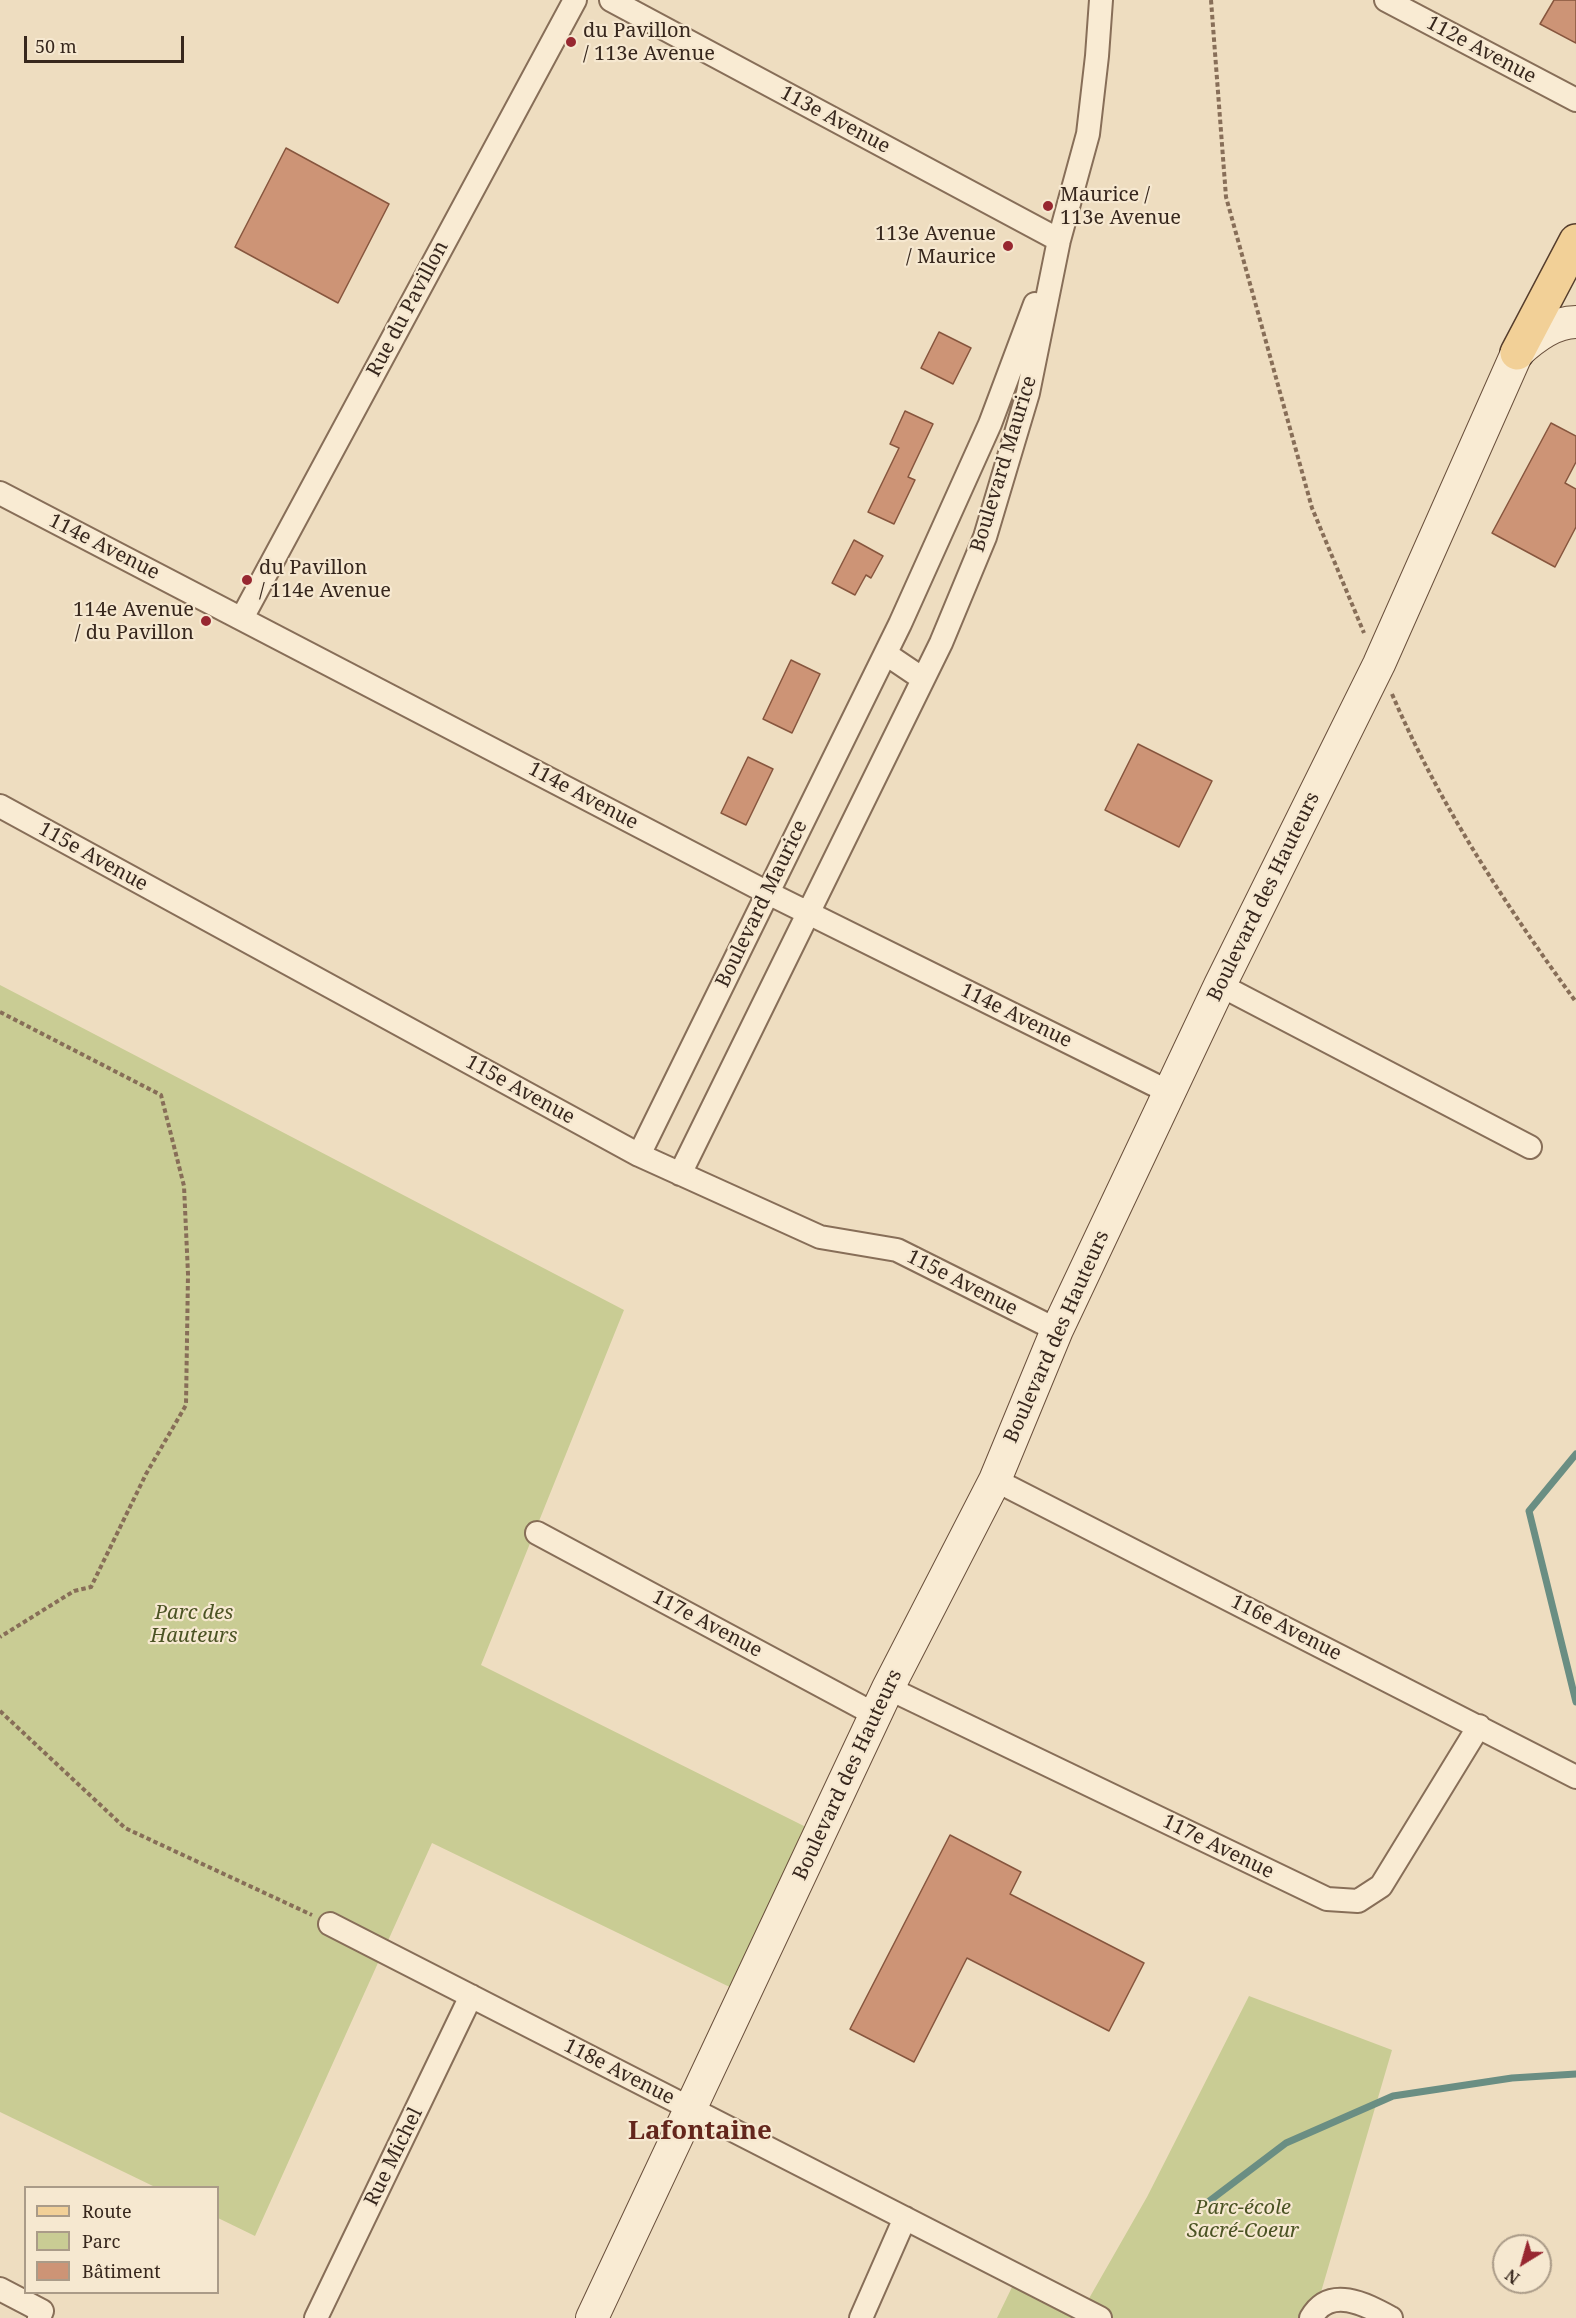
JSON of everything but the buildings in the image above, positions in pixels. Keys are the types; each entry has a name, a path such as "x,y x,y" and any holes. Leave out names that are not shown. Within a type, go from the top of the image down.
{"main road":[{"path":"1517,353 1576,241"},
{"path":"1517,353 1532,338 1557,325 1576,322"},
{"name":"Boulevard des Hauteurs","path":"592,2318 882,1701 995,1480 1057,1330 1220,985 1378,664 1517,353"}],"street":[{"name":"Rue du Pavillon","path":"242,618 575,0"},
{"name":"113e Avenue","path":"611,0 1059,240"},
{"name":"Boulevard Maurice","path":"680,1174 941,643 985,537 1028,393 1059,240 1088,134 1101,0"},
{"name":"112e Avenue","path":"1386,0 1576,100"},
{"name":"Boulevard Maurice","path":"639,1155 886,654 990,424 1059,240"},
{"name":"114e Avenue","path":"0,493 768,892 1169,1092"},
{"path":"886,654 923,679"},
{"name":"115e Avenue","path":"0,806 639,1155 820,1238 897,1250 1057,1330"},
{"path":"1220,985 1530,1147"},
{"name":"116e Avenue","path":"995,1480 1576,1777"},
{"name":"117e Avenue","path":"537,1533 882,1701 1327,1899 1358,1901 1381,1886 1479,1726"},
{"name":"118e Avenue","path":"330,1924 1100,2318"},
{"name":"Rue Michel","path":"316,2318 471,1996"},
{"path":"861,2318 905,2218"},
{"path":"0,2289 40,2315"},
{"path":"1311,2318 1316,2309 1339,2299 1363,2303 1391,2318"}],"path":[{"path":"1211,0 1226,197 1312,508 1366,637"},
{"path":"1388,685 1422,758 1458,821 1522,925 1576,1002"},
{"path":"0,1012 161,1095 184,1186 188,1274 186,1405 146,1473 91,1587 74,1591 0,1637"},
{"path":"0,1711 126,1828 330,1924"}],"green space":[{"name":"Parc des Hauteurs","path":"0,985 624,1310 481,1665 816,1832 740,1992 432,1843 255,2236 219,2218 219,2186 153,2186 0,2112"},
{"name":"Parc-école Sacré-Coeur","path":"1249,1996 1392,2050 1316,2309 1311,2318 1100,2318 1083,2309 1147,2197"},
{"path":"1014,2283 1080,2318 997,2318"}],"waterway":[{"path":"1576,1454 1529,1511 1576,1702"},
{"path":"1208,2202 1286,2143 1393,2096 1512,2078 1576,2074"}],"place":[{"name":"du Pavillon / 113e Avenue","path":"571,42"},
{"name":"Maurice / 113e Avenue","path":"1048,206"},
{"name":"113e Avenue / Maurice","path":"1008,246"},
{"name":"du Pavillon / 114e Avenue","path":"247,580"},
{"name":"114e Avenue / du Pavillon","path":"206,621"}],"district":[{"name":"Lafontaine","path":"700,2132"}]}
